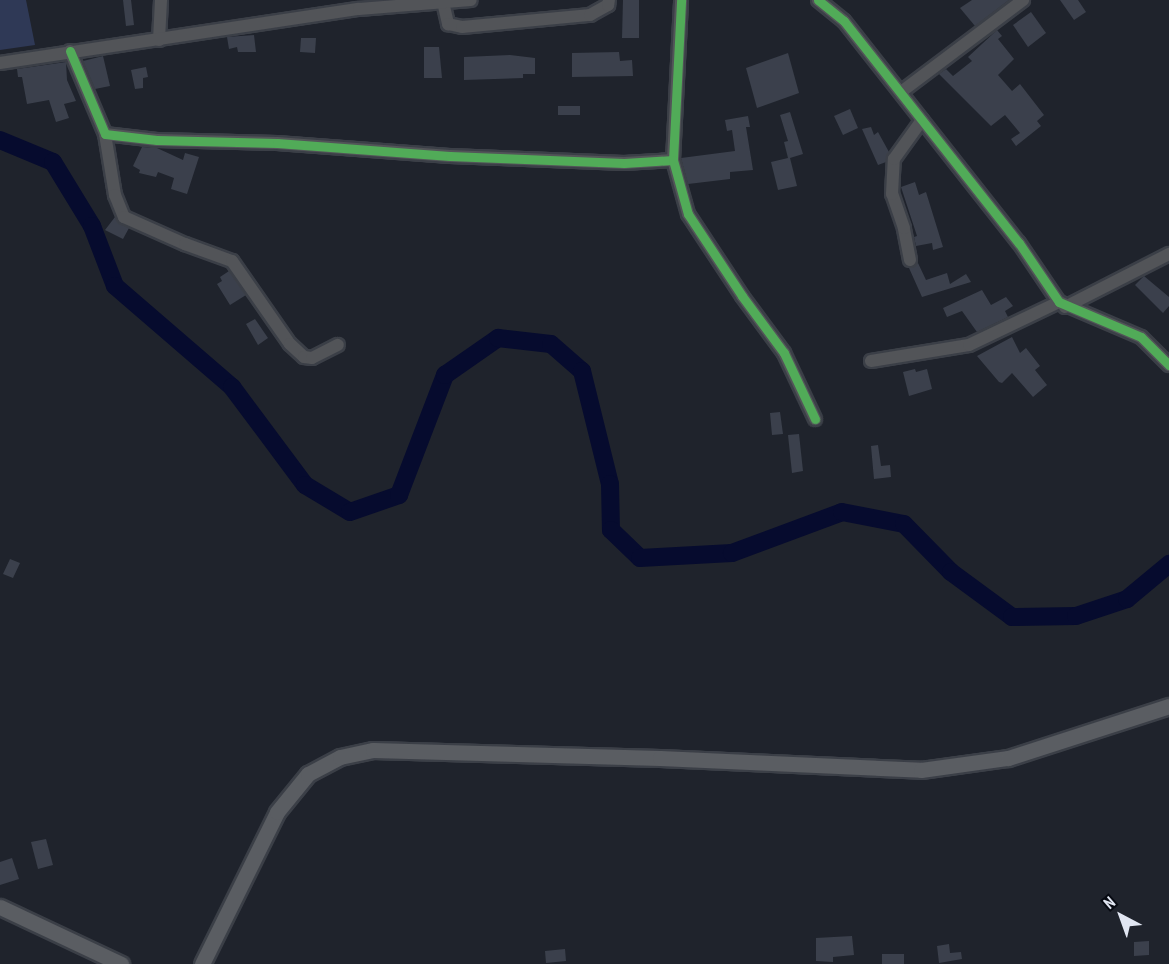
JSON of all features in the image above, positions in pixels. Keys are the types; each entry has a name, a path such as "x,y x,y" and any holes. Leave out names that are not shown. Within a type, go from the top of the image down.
{"main road":[{"path":"202,964 277,812 308,774 340,757 374,750 660,758 921,770 1008,759 1169,706"},
{"path":"0,907 121,964"}],"street":[{"path":"159,40 161,0"},
{"path":"0,63 359,9 471,0"},
{"path":"443,2 448,24 462,27 590,15 608,5 609,0"},
{"path":"681,0 673,160 688,214 741,296 784,353 815,419"},
{"path":"818,0 844,21 901,92 1019,243 1062,304 1141,337 1169,364"},
{"path":"901,92 1023,0"},
{"path":"70,51 105,134 115,195 124,217 184,244 232,261 290,344 304,357 312,358 338,345"},
{"path":"910,260 904,228 892,194 894,159 922,120"},
{"path":"105,134 158,140 276,143 450,156 624,163 673,160"},
{"path":"871,361 969,345 1169,254"}],"shaded area":[{"path":"0,0 26,0 35,45 0,50"}],"building":[{"path":"123,0 131,0 134,25 126,26"},
{"path":"623,0 639,0 639,38 622,38"},
{"path":"972,0 1009,0 975,26 960,8"},
{"path":"1060,0 1078,0 1086,12 1074,20"},
{"path":"1031,12 1046,33 1028,47 1013,25"},
{"path":"997,30 1002,36 998,39 1014,59 998,75 1012,91 1020,84 1044,115 1037,121 1041,126 1016,146 1011,139 1020,133 1005,115 991,126 939,74 946,69 953,76 972,61 968,57"},
{"path":"254,35 256,52 238,52 237,47 229,49 227,37"},
{"path":"301,38 316,38 315,53 300,52"},
{"path":"424,47 439,47 442,78 424,78"},
{"path":"619,52 620,61 632,60 633,76 572,77 572,53"},
{"path":"788,53 799,93 757,108 746,68"},
{"path":"510,55 535,58 535,74 523,74 523,78 464,80 464,57"},
{"path":"103,56 110,86 95,89 83,61"},
{"path":"66,62 67,80 76,101 64,104 69,118 56,122 49,100 27,104 22,77 18,77 17,69"},
{"path":"146,67 148,77 143,78 143,88 135,89 131,70"},
{"path":"558,106 580,106 580,115 558,115"},
{"path":"850,109 858,128 843,135 834,116"},
{"path":"790,112 803,154 790,158 797,186 778,190 771,162 788,158 784,142 788,141 780,115"},
{"path":"748,116 750,127 746,127 753,170 730,172 730,179 688,184 681,158 735,151 732,130 727,131 725,120"},
{"path":"871,127 874,135 878,132 889,152 886,162 878,165 862,129"},
{"path":"142,147 157,148 183,160 185,153 199,157 187,194 171,189 174,178 158,172 156,177 139,173 140,170 133,166"},
{"path":"915,182 919,195 926,192 943,247 933,250 932,243 916,246 914,237 917,236 901,187"},
{"path":"115,217 120,224 129,228 123,239 105,230"},
{"path":"918,263 926,280 947,273 950,284 966,274 971,282 922,297 909,268"},
{"path":"229,271 246,295 230,305 217,284 222,281 220,277"},
{"path":"1144,276 1169,297 1169,306 1163,313 1135,285"},
{"path":"982,290 991,305 1006,297 1013,306 1005,311 1008,317 977,332 962,311 947,317 943,308"},
{"path":"255,319 268,338 258,345 246,324"},
{"path":"1012,337 1020,353 1026,348 1040,366 1035,370 1047,385 1033,397 1012,373 1002,383 999,382 977,356"},
{"path":"915,369 916,372 927,369 932,389 909,396 903,372"},
{"path":"780,412 783,434 772,435 770,413"},
{"path":"799,434 803,471 792,473 788,435"},
{"path":"878,445 881,466 890,465 891,477 874,479 871,446"},
{"path":"10,559 20,563 13,578 3,574"},
{"path":"46,839 53,865 38,869 31,842"},
{"path":"12,858 19,879 0,885 0,862"},
{"path":"852,936 854,955 833,957 833,962 816,961 816,938"},
{"path":"1149,941 1149,955 1134,956 1134,942"},
{"path":"949,944 950,953 961,952 962,959 939,963 937,946"},
{"path":"565,949 566,961 546,963 545,951"},
{"path":"882,954 904,954 904,964 882,964"}],"waterway":[{"path":"0,140 53,162 92,226 115,286 232,387 305,485 350,512 399,495 445,375 498,338 551,344 582,371 610,484 611,530 640,558 732,553 842,512 904,524 951,572 1012,617 1076,616 1127,599 1169,564"}],"cycle path":[{"path":"70,51 105,134 157,140 277,143 450,156 624,163 673,160 681,0"},
{"path":"818,0 844,21 1019,243 1059,302 1141,337 1169,365"},
{"path":"673,160 688,214 742,296 784,353 815,419"}]}
